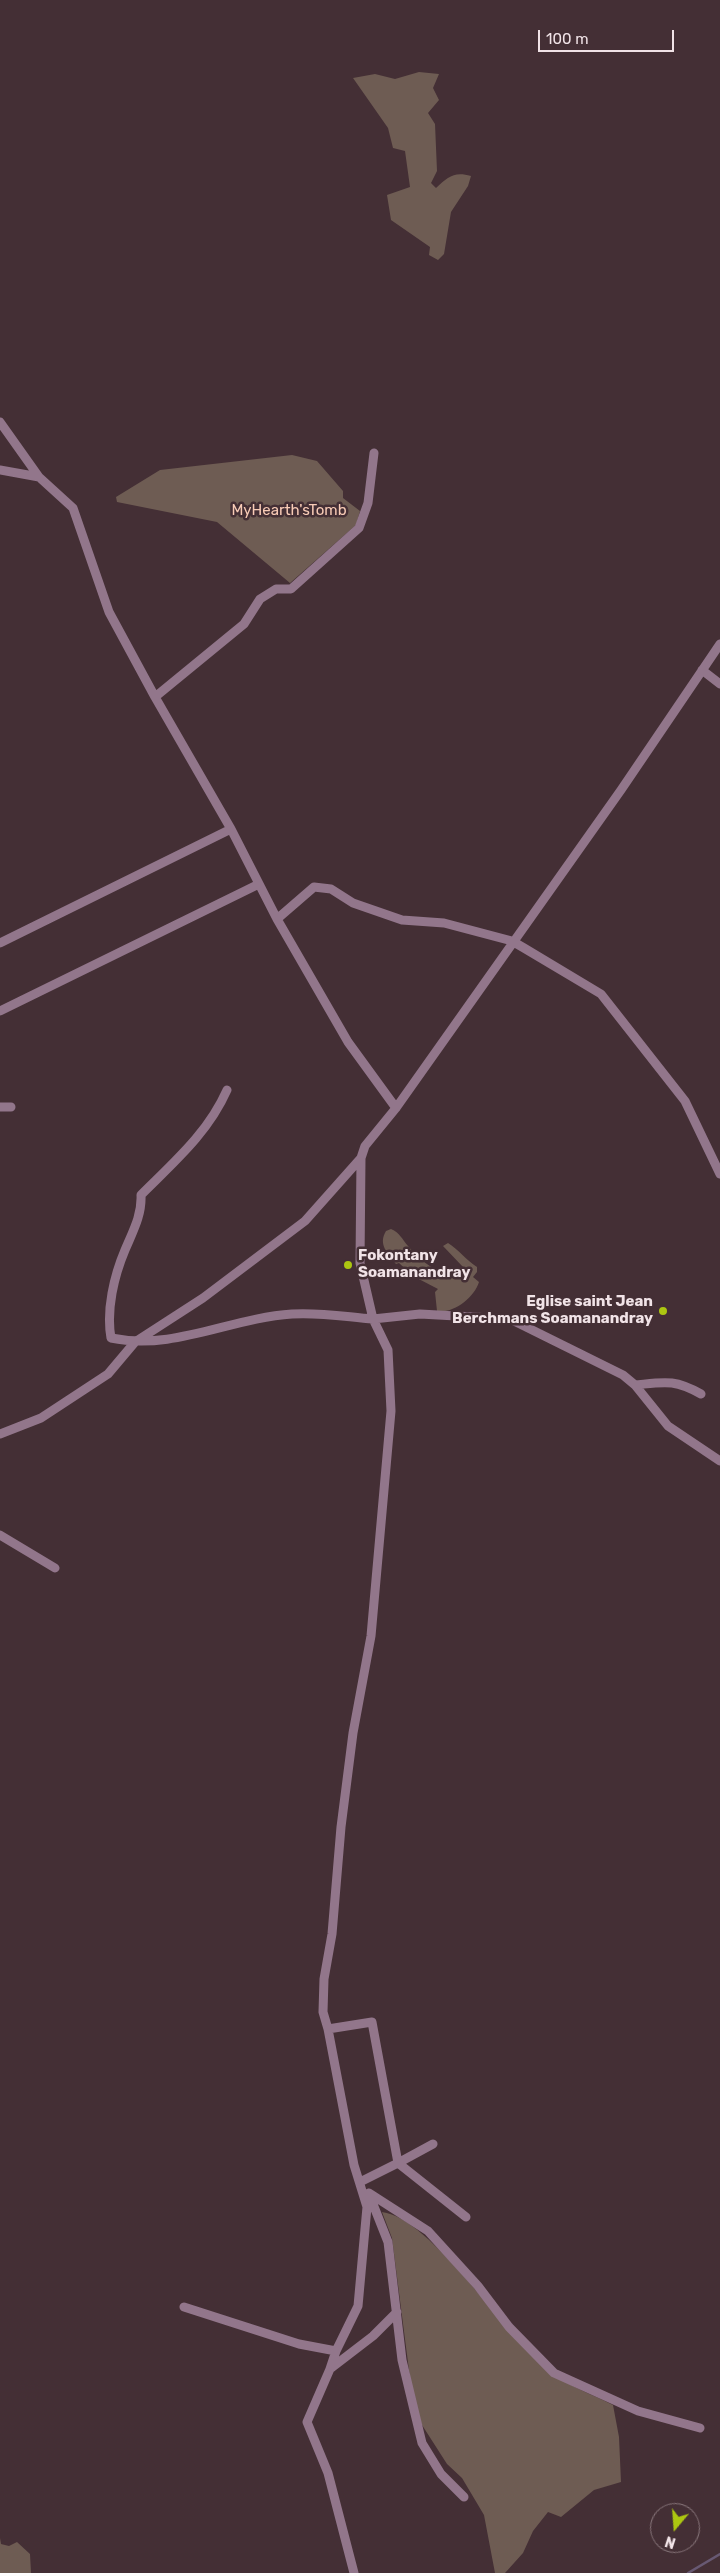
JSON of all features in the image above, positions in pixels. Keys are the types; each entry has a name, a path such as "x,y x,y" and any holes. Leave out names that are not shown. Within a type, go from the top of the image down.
{"street":[{"path":"0,422 39,477 73,508 109,612 155,697 232,829 277,919 348,1042 396,1108"},
{"path":"155,697 244,624 260,599 276,589 291,589 359,528 368,503 374,453"},
{"path":"0,470 39,477"},
{"path":"354,2573 328,2472 307,2422 336,2351 358,2306 367,2208 354,2165 328,2029 323,2012 324,1979 332,1934 341,1827 353,1733 371,1636 391,1411 388,1350 373,1319 360,1263 361,1158 365,1146 396,1108 512,941 621,790 720,644"},
{"path":"702,670 720,684"},
{"path":"0,943 232,829"},
{"path":"0,1010 259,884"},
{"path":"277,919 314,887 331,889 353,903 402,920 444,923 512,941 601,994 684,1101 720,1174"},
{"path":"227,1090 220,1106 202,1134 141,1195 142,1210 124,1253 108,1320 111,1338 135,1342 164,1341 293,1314 373,1319 420,1314 510,1319 622,1375 635,1386 668,1426 719,1460"},
{"path":"0,1107 11,1107"},
{"path":"0,1434 41,1418 59,1408 108,1374 135,1342 203,1298 305,1221 361,1158"},
{"path":"635,1386 667,1382 682,1384 701,1394"},
{"path":"0,1535 55,1568"},
{"path":"328,2029 372,2022 398,2163 466,2217"},
{"path":"360,2182 433,2144"},
{"path":"360,2182 368,2193 388,2242 402,2360 422,2443 441,2474 464,2497"},
{"path":"368,2193 428,2231 478,2286 509,2327 554,2373 638,2410 700,2428"},
{"path":"184,2307 299,2344 336,2351"},
{"path":"330,2369 373,2336 396,2312"}],"green space":[{"path":"419,72 439,74 433,88 439,100 428,113 435,124 437,171 431,183 436,188 452,176 460,174 471,176 468,186 451,212 444,254 438,260 429,255 430,247 391,220 387,195 410,187 405,151 393,148 388,128 353,78 375,74 395,79"},
{"name":"MyHearth'sTomb","path":"292,455 317,461 343,491 343,498 360,511 356,525 290,583 217,522 117,502 116,497 160,470"},
{"path":"391,1229 399,1234 424,1262 445,1273 452,1274 459,1273 463,1267 443,1246 448,1243 452,1246 477,1267 477,1272 473,1277 479,1282 473,1294 462,1304 450,1310 437,1311 435,1292 438,1289 413,1276 399,1263 396,1264 387,1252 383,1240 386,1231"},
{"path":"382,2212 402,2219 423,2235 469,2282 534,2357 552,2373 573,2386 613,2405 619,2437 621,2482 594,2490 561,2517 548,2512 533,2531 523,2553 505,2573 495,2573 484,2515 462,2478 447,2464 414,2409 392,2238"},
{"path":"0,2538 1,2544 9,2546 17,2542 30,2554 31,2573 0,2573"}],"waterway":[{"path":"688,2573 720,2554"}],"place":[{"name":"Fokontany Soamanandray","path":"348,1265"},
{"name":"Eglise saint Jean Berchmans Soamanandray","path":"663,1311"}]}
